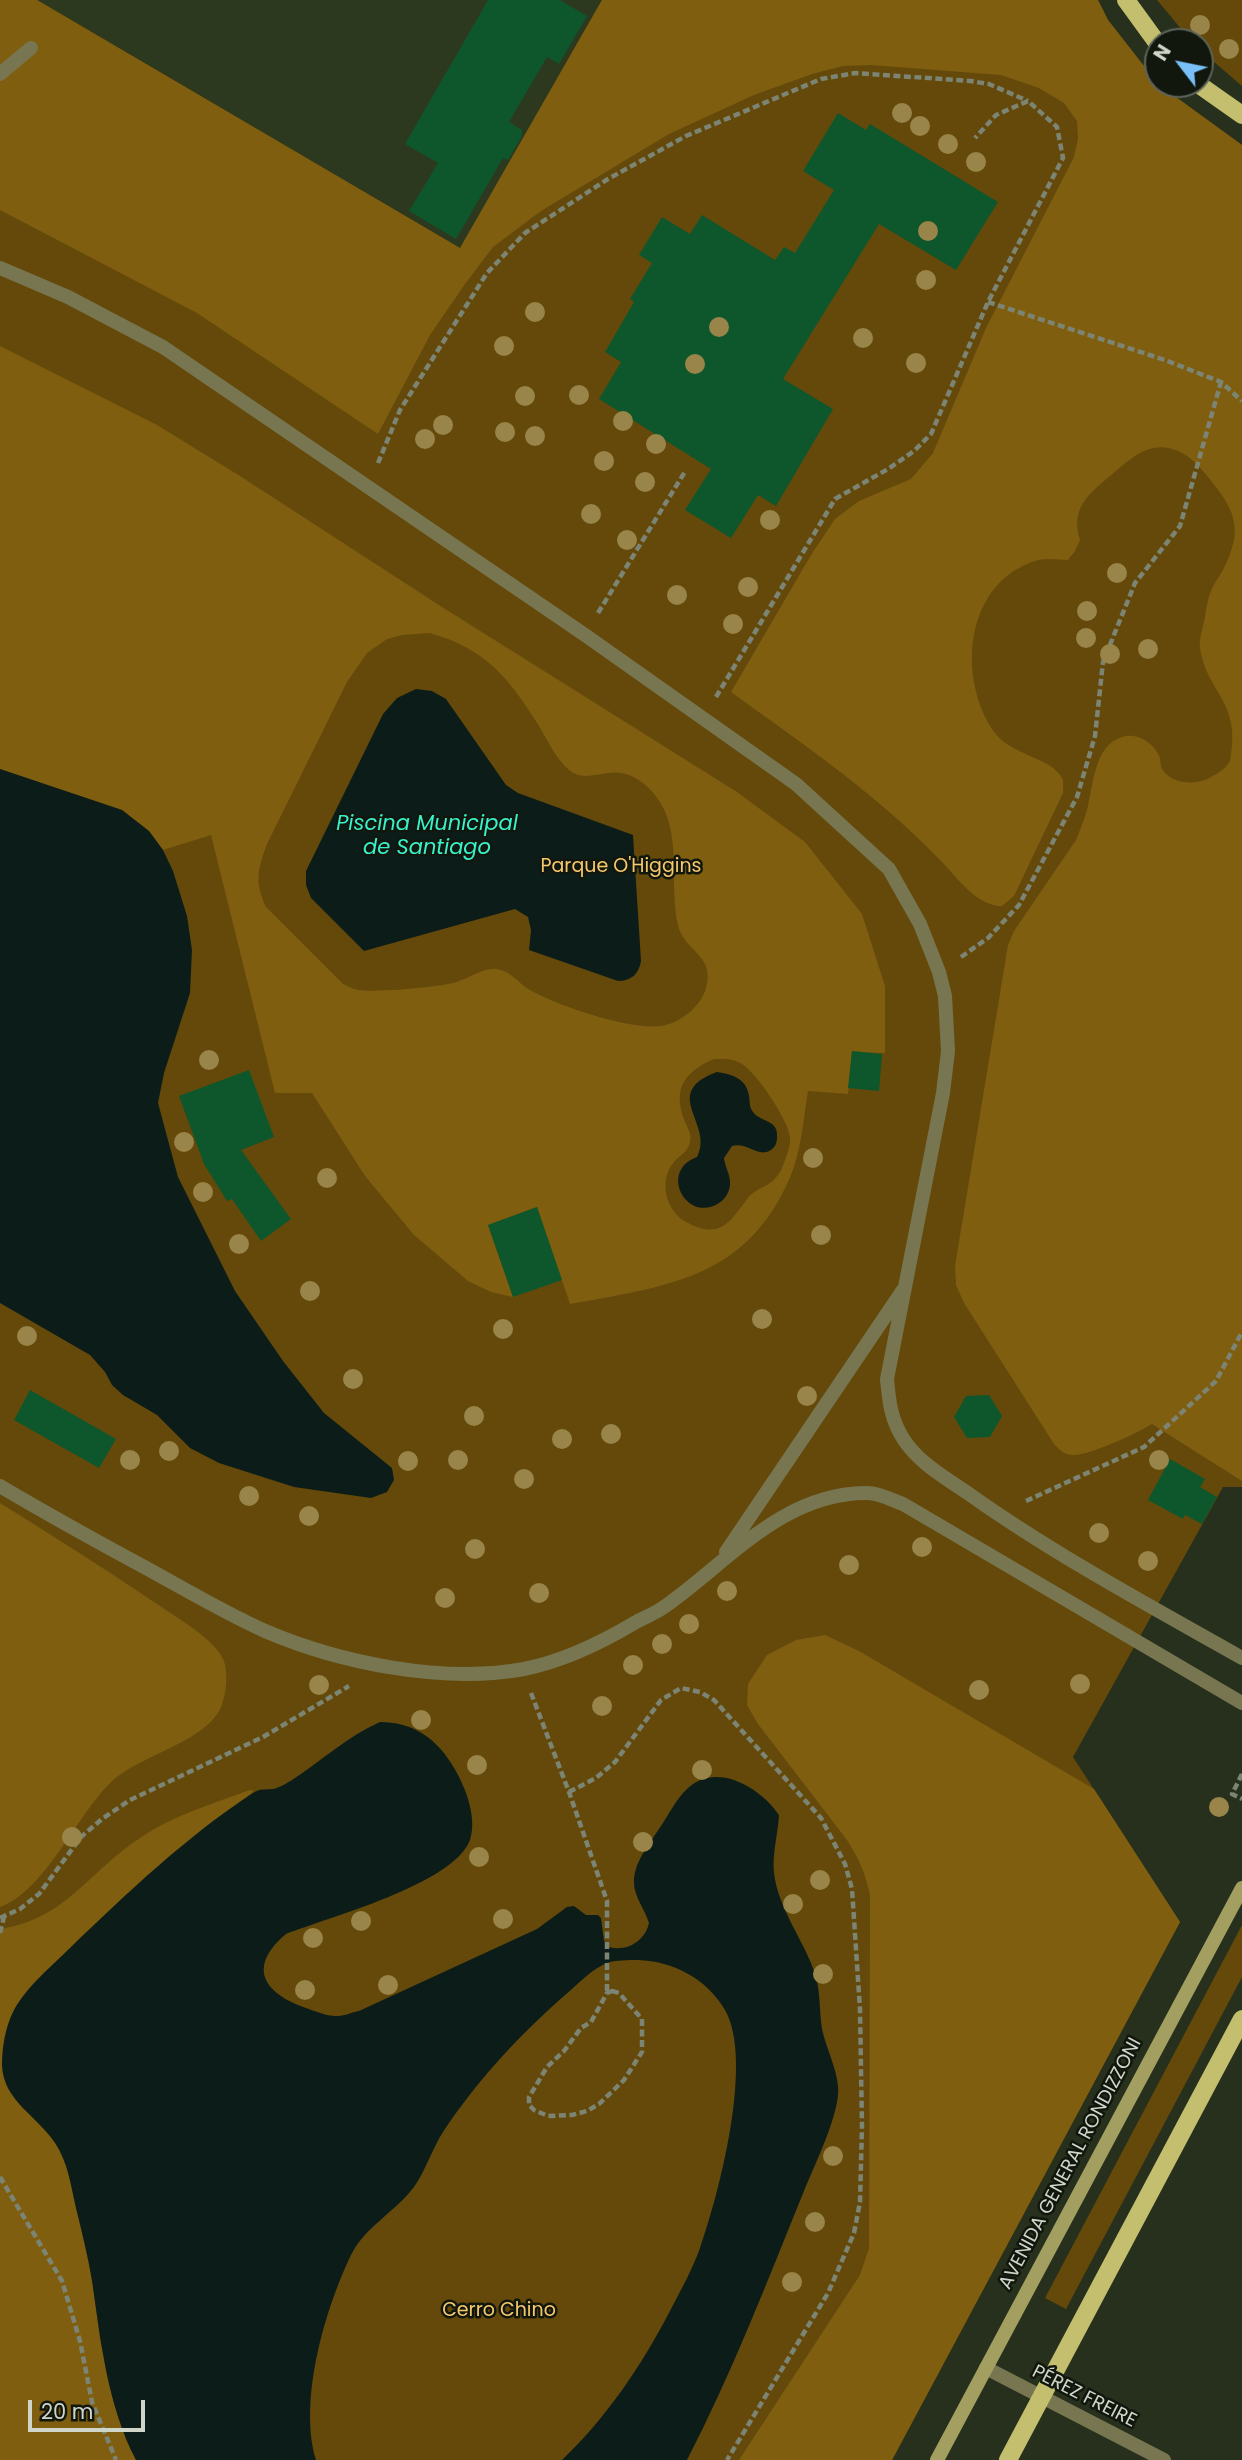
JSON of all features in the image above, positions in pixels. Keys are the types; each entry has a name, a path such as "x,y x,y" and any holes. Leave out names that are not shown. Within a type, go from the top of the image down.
{"main road":[{"path":"1126,0 1146,28"},
{"path":"1214,95 1242,115"},
{"name":"AVENIDA GENERAL RONDIZZONI","path":"937,2460 1242,1888"},
{"path":"1008,2460 1242,2019"}],"street":[{"path":"0,74 31,48"},
{"path":"0,268 68,297 163,346 585,635 796,784 889,869 920,924 939,972 947,1018 948,1051 943,1093 887,1379 890,1411 904,1441 929,1466 998,1514 1242,1658"},
{"path":"719,1561 907,1283"},
{"path":"0,1486 265,1631 387,1667 456,1674 521,1669 548,1663 609,1638 663,1608 719,1561 802,1506 839,1496 870,1493 903,1504 1242,1703"},
{"name":"PÉREZ FREIRE","path":"986,2368 1164,2460"}],"path":[{"path":"369,486 400,410 487,273 525,233 608,179 686,136 821,79 855,73 970,81 989,84 1028,101 1057,127 1063,158 988,302 931,434 897,463 835,499 704,719"},
{"path":"975,138 996,115 1028,101"},
{"path":"988,302 1165,360 1221,382 1242,401"},
{"path":"939,972 988,938 1019,905 1077,797 1095,736 1103,662 1135,583 1180,526 1221,382"},
{"path":"585,635 686,470"},
{"path":"998,1514 1144,1447 1216,1381 1242,1332"},
{"path":"0,1933 2,1917 20,1909 40,1894 81,1838 102,1819 130,1800 263,1737 326,1698 387,1667"},
{"path":"521,1669 569,1791 607,1900 607,1993 592,2022 581,2028 541,2076 529,2097 529,2105 534,2110 548,2116 587,2111 599,2104 624,2080 637,2062 642,2052 642,2019 619,1993 607,1993"},
{"path":"569,1791 596,1778 615,1762 662,1700 681,1688 701,1692 714,1700 821,1818 845,1864 852,1889 860,2009 862,2126 860,2202 854,2233 828,2293 727,2460"},
{"path":"1242,1774 1232,1794 1242,1799"},
{"path":"0,2177 62,2281 80,2341 92,2402 116,2460"}],"shaded area":[{"path":"0,0 37,0 460,248 602,0 1098,0 1108,20 1144,66 1144,98 1177,98 1242,145 1242,1481 1152,1424 1090,1452 1073,1455 1062,1452 1054,1444 964,1303 956,1285 955,1266 1008,945 1014,931 1076,840 1087,810 1100,758 1113,741 1134,736 1145,740 1154,748 1166,774 1176,780 1200,782 1222,770 1230,761 1232,741 1228,711 1209,677 1200,645 1210,595 1230,555 1235,533 1232,513 1227,503 1199,467 1184,454 1164,447 1142,452 1099,485 1085,500 1078,517 1080,540 1068,560 1039,560 1012,572 994,589 982,609 974,633 972,657 974,683 981,707 999,738 1018,751 1048,765 1062,778 1063,783 1063,793 1014,896 1002,906 993,905 975,896 916,836 866,792 731,692 835,519 859,501 911,479 933,453 986,328 1074,157 1078,138 1077,121 1064,103 1039,88 1001,75 871,65 843,66 754,95 669,134 541,211 493,247 430,335 378,434 197,313 0,210"},
{"path":"37,0 602,0 460,248"},
{"path":"0,346 157,425 240,476 442,607 737,792 805,842 862,914 885,986 885,1053 852,1052 848,1094 808,1091 798,1150 787,1184 769,1216 747,1241 723,1260 697,1274 667,1284 570,1304 537,1207 488,1225 513,1297 491,1292 468,1281 414,1235 365,1176 312,1093 275,1093 211,835 163,850 149,831 122,810 0,769","holes":["430,633 466,648 494,667 517,693 556,755 569,770 581,776 614,773 630,775 655,795 664,810 673,842 674,895 679,929 704,961 708,977 699,1002 682,1018 660,1026 612,1020 573,1009 540,995 510,974 497,969 486,970 445,985 356,990 343,984 266,907 260,890 259,875 267,844 347,682 367,653 387,639","714,1059 737,1061 754,1075 778,1108 790,1141 782,1168 774,1180 751,1195 729,1222 715,1229 707,1229 686,1222 673,1211 665,1186 669,1170 686,1151 690,1142 690,1134 681,1110 683,1083 695,1070"]},
{"path":"0,1503 202,1635 222,1657 226,1677 221,1708 209,1724 182,1742 122,1773 111,1782 31,1886 16,1899 0,1907"},
{"path":"825,1635 859,1651 1094,1789 1180,1922 892,2460 739,2460 860,2275 869,2248 870,1896 861,1867 847,1840 758,1724 747,1705 748,1684 767,1655 796,1640"},
{"path":"250,1790 254,1791 165,1862 108,1912 27,1992 29,2113 56,2143 67,2168 92,2277 100,2340 126,2440 136,2460 0,2460 0,1929 42,1916 74,1894 119,1853 164,1824"}],"green space":[{"name":"Parque O'Higgins","path":"0,0 37,0 460,248 602,0 1098,0 1108,20 1144,66 1144,98 1177,98 1242,145 1242,1487 1223,1487 1073,1757 1180,1922 892,2460 0,2460"},
{"path":"1157,0 1242,0 1242,86 1214,62 1214,28 1180,28"},
{"path":"1242,1925 1242,1977 1066,2309 1045,2298"}],"water":[{"name":"Piscina Municipal de Santiago","path":"416,689 432,691 446,699 506,785 518,793 633,835 641,961 634,976 618,981 529,950 531,930 528,917 515,909 364,951 311,898 306,885 306,871 383,714 397,698"},
{"path":"0,769 122,810 149,831 163,850 173,871 187,916 192,950 190,993 164,1073 158,1103 178,1177 235,1291 283,1361 324,1413 392,1468 394,1480 387,1492 371,1498 294,1487 219,1463 190,1448 157,1415 123,1395 112,1385 90,1355 0,1303"},
{"path":"717,1072 742,1081 748,1090 752,1110 775,1127 777,1140 772,1149 765,1152 732,1146 724,1158 730,1181 726,1196 719,1203 707,1208 697,1207 681,1193 679,1173 685,1164 697,1157 701,1145 690,1099 692,1090 700,1080"},
{"path":"380,1722 412,1728 430,1739 445,1754 465,1790 471,1810 472,1831 470,1840 459,1856 441,1871 388,1897 286,1934 274,1946 264,1968 270,1987 291,2002 326,2015 341,2016 359,2011 537,1929 567,1907 574,1906 586,1915 598,1915 601,1918 604,1941 609,1947 622,1948 634,1944 644,1935 649,1923 634,1888 634,1876 639,1862 679,1798 698,1781 711,1777 737,1781 761,1795 779,1815 774,1859 776,1886 816,1978 822,2029 835,2071 838,2097 826,2139 763,2293 687,2460 562,2460 594,2426 622,2389 660,2330 683,2287 708,2224 730,2128 736,2061 733,2033 725,2010 709,1989 688,1974 664,1964 638,1960 614,1961 597,1968 519,2038 457,2112 439,2139 414,2187 357,2245 341,2277 317,2356 310,2411 316,2460 136,2460 126,2439 106,2372 89,2262 66,2166 48,2133 15,2099 4,2079 3,2052 8,2023 19,2001 40,1977 181,1846 253,1793 285,1784 346,1741"}],"building":[{"path":"488,0 560,0 587,16 559,64 547,57 509,122 522,130 522,136 508,160 503,158 456,239 409,211 438,163 405,144"},
{"path":"838,113 866,130 870,124 998,202 956,270 879,224 783,379 833,409 776,506 758,495 731,538 685,510 711,469 599,399 621,362 605,352 634,302 630,299 652,263 639,255 662,217 690,234 702,215 775,260 784,247 795,253 834,190 803,171"},
{"path":"852,1051 882,1054 879,1091 848,1088"},
{"path":"249,1070 274,1137 241,1150 291,1219 261,1241 232,1199 227,1201 204,1164 179,1096"},
{"path":"537,1207 562,1280 513,1297 488,1225"},
{"path":"30,1390 116,1439 99,1468 14,1420"},
{"path":"989,1395 1002,1416 990,1437 967,1438 954,1417 966,1396"},
{"path":"1170,1459 1205,1479 1200,1487 1217,1497 1202,1524 1185,1515 1183,1519 1148,1500"}],"park label":[{"name":"Cerro Chino","path":"499,2311"}]}
